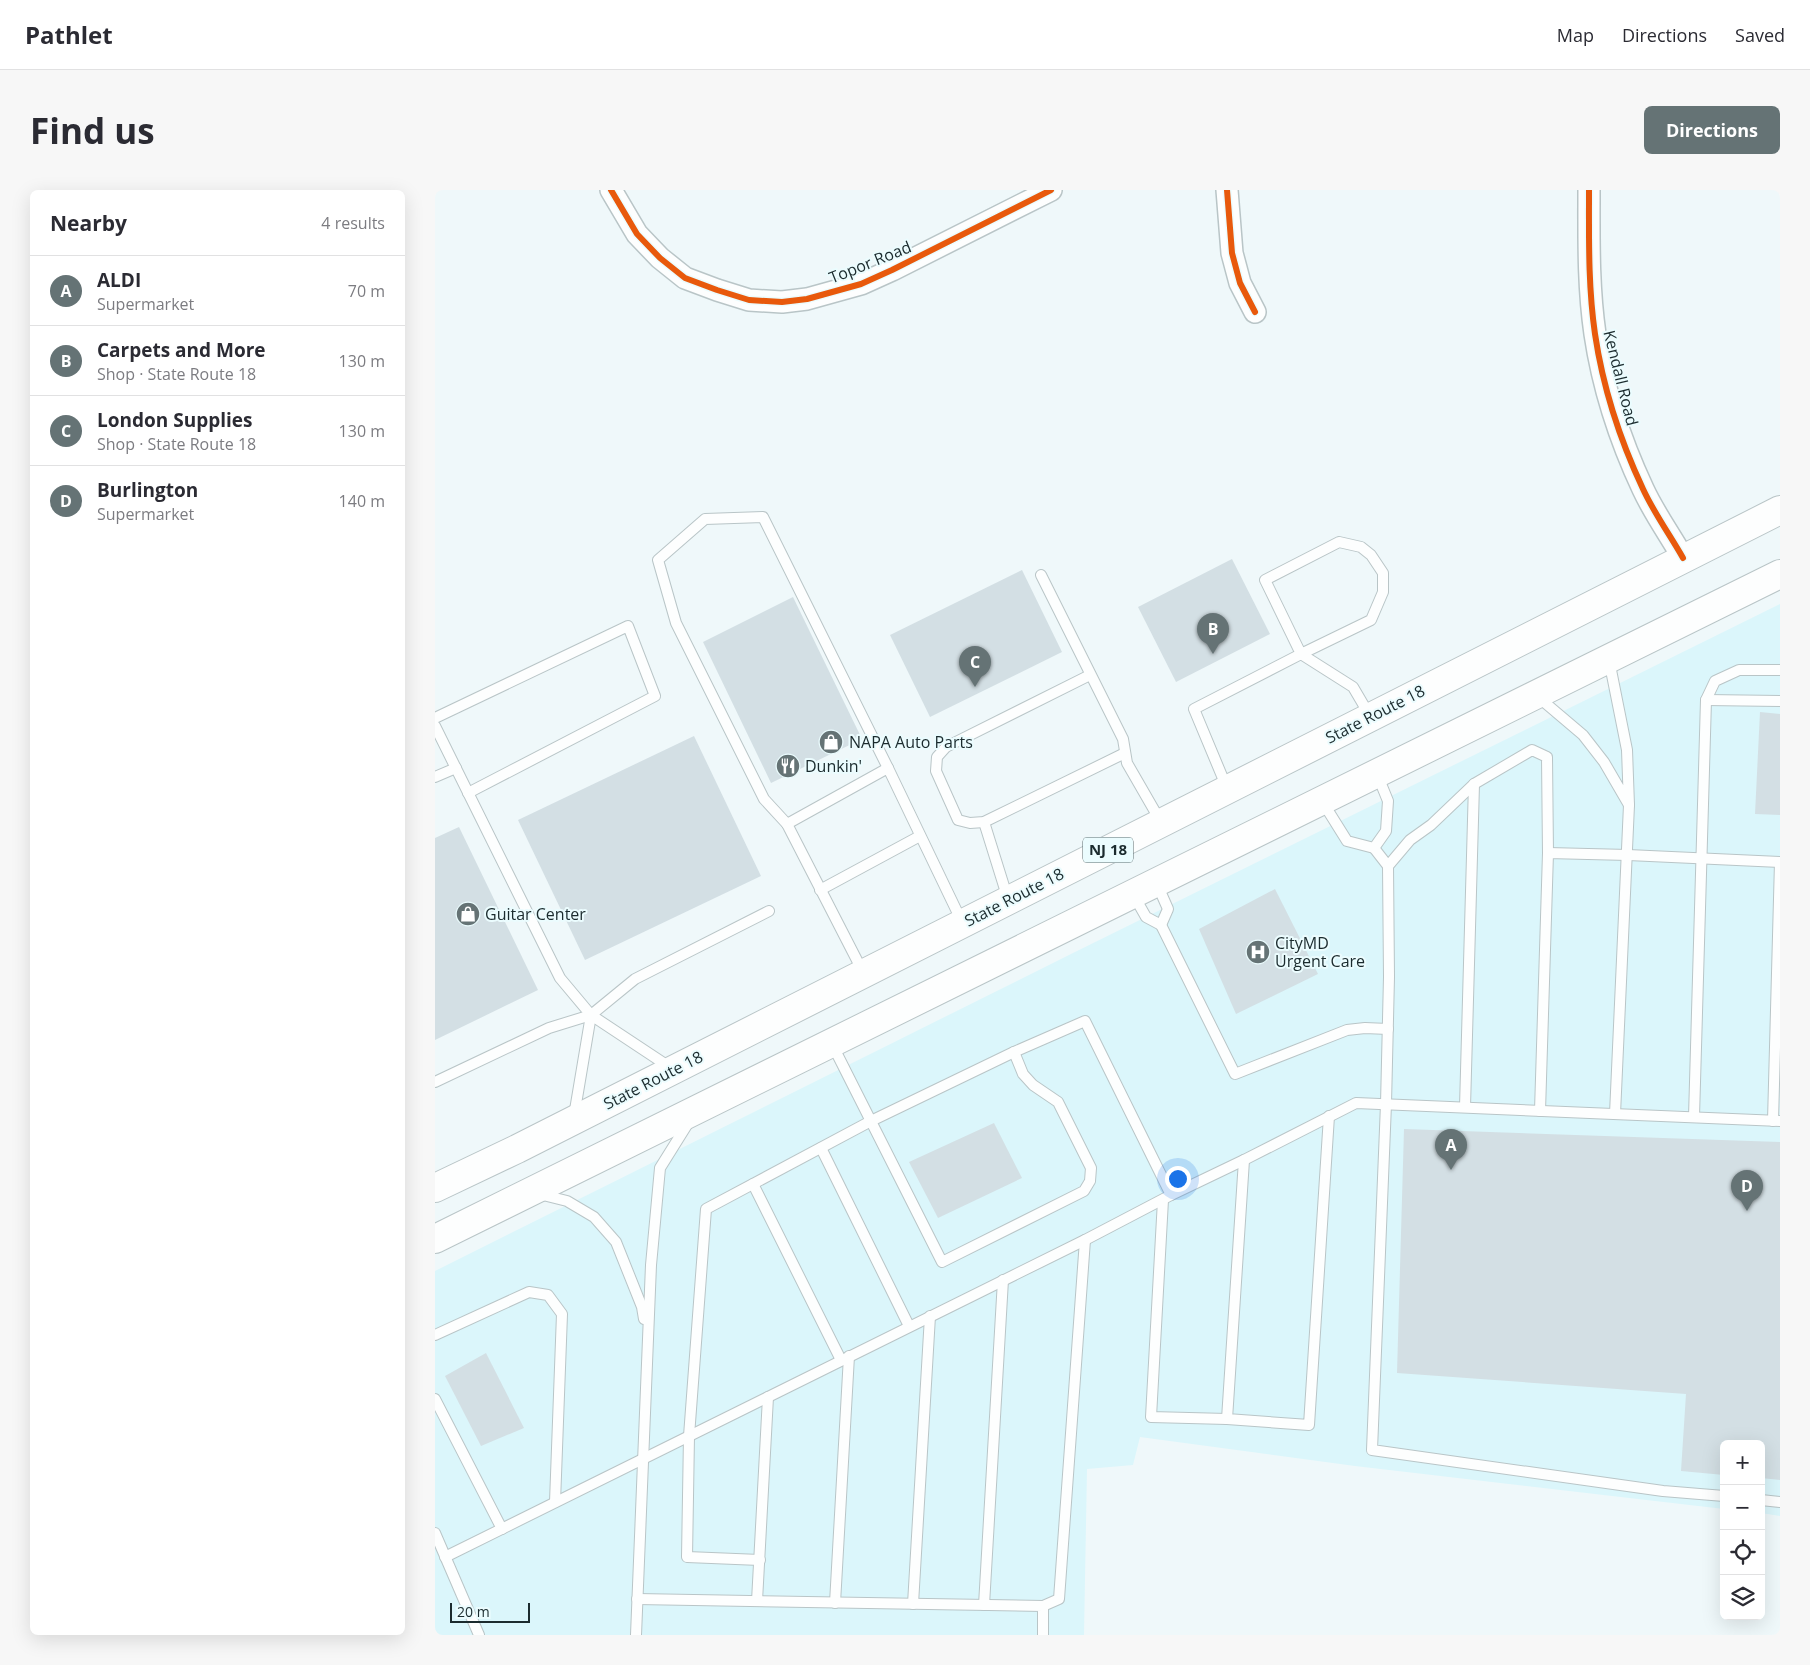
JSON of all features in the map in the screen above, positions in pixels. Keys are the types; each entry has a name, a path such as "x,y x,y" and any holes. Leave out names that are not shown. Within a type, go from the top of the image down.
{"highway":[{"name":"State Route 18","path":"435,1188 574,1120 1780,510"},
{"path":"435,1239 1780,574"}],"street":[{"name":"Topor Road","path":"611,190 637,234 660,258 685,278 749,300 782,302 807,299 861,284 901,266 1051,190"},
{"path":"1227,190 1231,253 1240,283 1255,312"},
{"name":"Kendall Road","path":"1589,190 1589,263 1595,334 1606,388 1622,440 1644,491 1683,558"}],"lane":[{"path":"863,974 787,824 764,799 676,622 658,560 705,520 763,517 963,923"},
{"path":"1228,789 1194,709 1301,654 1371,620 1383,592 1383,573 1371,555 1361,547 1339,542 1265,580 1301,654 1353,687 1370,717"},
{"path":"1041,575 1123,739 1127,763 1161,823"},
{"path":"435,718 628,626 655,696 468,793"},
{"path":"1609,658 1627,750 1629,805 1615,1114"},
{"path":"1694,1117 1707,700 1715,682 1739,670 1780,670"},
{"path":"1091,675 946,747 937,757 936,771 958,820 970,823 984,822 1125,753"},
{"path":"1534,694 1583,735 1604,762 1629,805"},
{"path":"1707,700 1780,701"},
{"path":"435,726 560,978 591,1015 674,1069"},
{"path":"1388,866 1410,840 1431,824 1474,784 1532,750 1547,757 1548,853 1540,1111"},
{"path":"435,777 456,768"},
{"path":"787,824 888,768"},
{"path":"1374,848 1386,830 1388,801 1377,773"},
{"path":"1465,1107 1474,784"},
{"path":"1321,800 1347,841 1374,848 1388,866 1389,977 1386,1104 1372,1450 1663,1491 1720,1496"},
{"path":"984,822 1008,900"},
{"path":"820,890 920,836"},
{"path":"445,1557 1085,1240 1356,1103 1777,1121 1780,862 1548,853"},
{"path":"1145,888 1146,917 1161,925 1235,1074 1347,1030 1365,1028 1388,1029"},
{"path":"1145,888 1168,909 1161,925"},
{"path":"435,1082 549,1028 591,1015 635,979 769,911"},
{"path":"574,1120 591,1015"},
{"path":"759,1560 687,1557 689,1436 705,1209 871,1121 1014,1052 1085,1021 1167,1197 1151,1417 1227,1419 1309,1425 1329,1116"},
{"path":"831,1043 942,1262 1084,1191 1090,1181 1091,1168 1058,1102 1033,1085 1023,1074 1014,1052"},
{"path":"636,1635 651,1265 660,1168 697,1109"},
{"path":"821,1148 909,1326"},
{"path":"1227,1419 1244,1160"},
{"path":"753,1184 845,1358 835,1603"},
{"path":"529,1192 567,1201 594,1217 616,1242 642,1307 648,1340"},
{"path":"637,1599 1043,1606 1059,1599 1085,1240"},
{"path":"984,1605 1003,1280"},
{"path":"435,1335 529,1292 548,1296 562,1314 555,1502"},
{"path":"913,1604 929,1316"},
{"path":"757,1601 768,1396"},
{"path":"435,1399 502,1529"},
{"path":"1765,1500 1780,1502"},
{"path":"435,1533 479,1635"},
{"path":"1043,1606 1043,1635"}],"shaded area":[{"path":"1780,604 1780,1516 1765,1514 1765,1440 1720,1440 1720,1509 1355,1466 1140,1437 1133,1465 1087,1469 1084,1635 435,1635 435,1271"}],"building":[{"path":"1232,559 1270,634 1176,682 1138,607"},
{"path":"1022,570 1062,652 930,717 890,635"},
{"path":"793,597 862,739 771,783 703,642"},
{"path":"1760,712 1780,714 1780,815 1755,814"},
{"path":"694,736 761,876 585,960 518,820"},
{"name":"Guitar Center","path":"459,827 538,990 435,1040 435,838"},
{"name":"CityMD Urgent Care","path":"1275,889 1318,974 1236,1014 1199,929"},
{"path":"994,1123 1022,1178 938,1218 909,1162"},
{"path":"1404,1129 1780,1142 1780,1480 1765,1478 1765,1440 1720,1440 1720,1475 1681,1471 1686,1394 1397,1373"},
{"path":"486,1353 524,1428 481,1446 445,1376"}],"cycle path":[{"path":"611,190 637,234 660,258 685,278 749,300 782,302 807,299 861,284 1051,190"},
{"path":"1227,190 1232,253 1240,283 1255,312"},
{"path":"1589,190 1591,298 1598,354 1608,394 1620,433 1643,489 1683,558"}],"place":[{"name":"Carpets and More","path":"1213,654"},
{"name":"London Supplies","path":"975,687"},
{"name":"NAPA Auto Parts","path":"831,742"},
{"name":"Dunkin'","path":"788,766"},
{"name":"Guitar Center","path":"468,914"},
{"name":"CityMD Urgent Care","path":"1258,952"},
{"name":"ALDI","path":"1451,1170"},
{"name":"Burlington","path":"1747,1211"}]}
